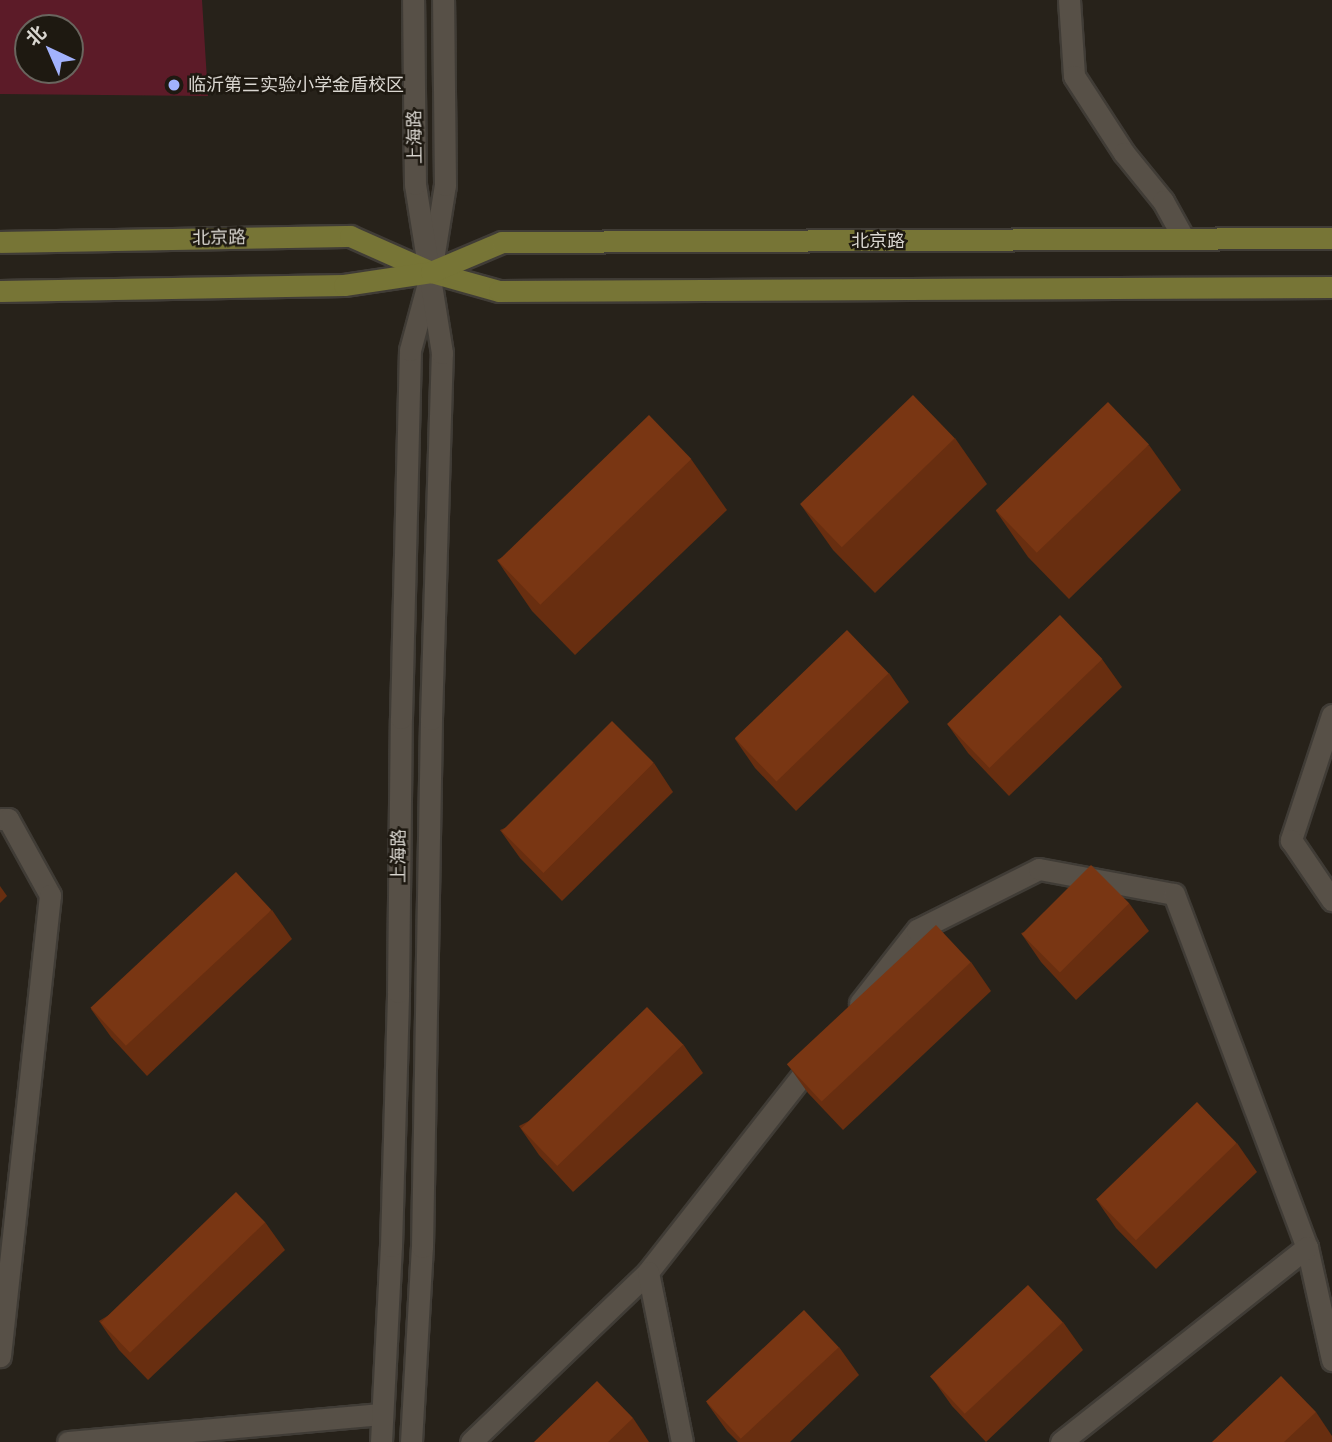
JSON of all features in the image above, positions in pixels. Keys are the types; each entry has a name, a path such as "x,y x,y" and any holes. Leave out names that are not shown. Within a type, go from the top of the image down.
{"main road":[{"name":"北京路","path":"0,242 350,236 431,272 499,291 1332,287"},
{"name":"北京路","path":"0,291 344,285 431,272 502,242 1332,238"}],"street":[{"name":"上海路","path":"411,1442 422,1247 430,719 442,353 415,184 413,0"},
{"name":"上海路","path":"381,1442 391,1246 398,992 401,718 410,350 431,272 445,185 443,0"},
{"path":"1069,0 1074,76 1124,153 1163,201 1184,239"},
{"path":"1332,715 1291,840 1332,900"},
{"path":"0,819 8,819 50,895 0,1356"},
{"path":"850,1015 917,930 1039,869 1174,894 1307,1247 1332,1360"},
{"path":"471,1442 648,1272 833,1037"},
{"path":"1061,1442 1307,1247"},
{"path":"648,1272 682,1442"},
{"path":"68,1442 383,1415"}],"shaded area":[{"path":"0,0 202,0 208,96 0,94"}],"building":[{"path":"913,395 955,438 842,547 800,504"},
{"path":"1108,402 1149,444 1037,553 996,510"},
{"path":"649,415 691,459 540,605 498,561"},
{"path":"1060,615 1102,659 989,768 947,724"},
{"path":"847,630 889,673 776,782 735,738"},
{"path":"612,721 654,763 543,873 502,831"},
{"path":"1091,865 1129,903 1060,972 1022,934"},
{"path":"236,872 271,910 126,1046 90,1008"},
{"path":"936,925 971,962 822,1101 787,1064"},
{"path":"647,1007 683,1044 557,1166 521,1129"},
{"path":"1197,1102 1237,1143 1136,1240 1096,1199"},
{"path":"236,1192 265,1222 130,1353 101,1323"},
{"path":"1028,1285 1063,1322 965,1414 930,1376"},
{"path":"804,1310 839,1347 741,1439 706,1401"},
{"path":"1281,1376 1316,1412 1284,1442 1212,1442"},
{"path":"597,1381 633,1418 608,1442 534,1442"}],"place":[{"name":"临沂第三实验小学金盾校区","path":"174,85"}]}
